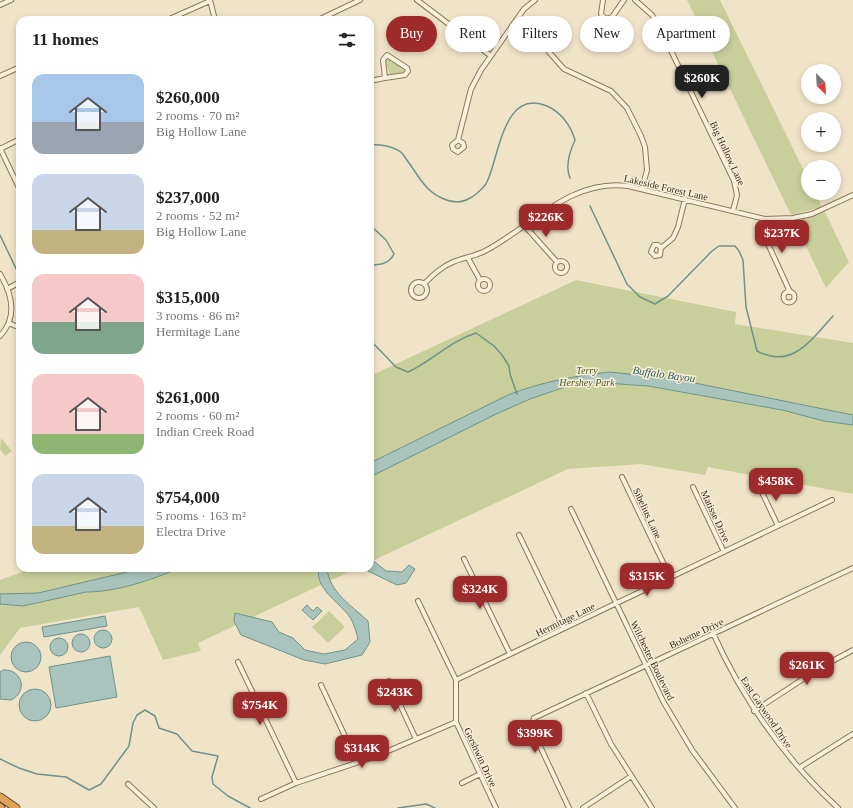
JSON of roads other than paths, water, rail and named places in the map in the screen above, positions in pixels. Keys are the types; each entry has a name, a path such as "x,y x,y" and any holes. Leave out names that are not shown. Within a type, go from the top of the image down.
{"highway":[{"path":"1,798 16,808"}],"street":[{"path":"0,5 12,0"},
{"path":"326,16 360,0"},
{"path":"417,0 491,56"},
{"path":"520,16 524,9 535,0"},
{"path":"603,0 601,14 606,20 612,17 624,0"},
{"name":"Big Hollow Lane","path":"635,0 652,15 661,30 734,181 737,195 733,211"},
{"path":"176,16 210,1 214,16"},
{"path":"458,140 471,89 491,56 508,33"},
{"path":"549,52 564,69 611,91 627,108 642,136 645,147 647,170 642,189"},
{"path":"374,80 402,76 408,71 407,68 387,55 383,60 385,78"},
{"path":"0,76 16,69"},
{"path":"16,141 0,148 16,182"},
{"name":"Lakeside Forest Lane","path":"424,284 444,267 468,258 494,245 553,207 596,186 614,184 642,189 765,219 793,218 812,214 853,195"},
{"path":"661,248 673,238 678,227 685,199"},
{"path":"765,219 768,244 790,292"},
{"path":"524,225 557,262"},
{"path":"468,258 480,280"},
{"path":"0,274 12,304 9,323 0,336"},
{"path":"7,289 16,284"},
{"path":"9,323 16,326"},
{"name":"Sibelius Lane","path":"622,477 670,578"},
{"path":"759,486 778,526"},
{"name":"Matisse Drive","path":"693,487 724,552"},
{"name":"Hermitage Lane","path":"456,680 832,500"},
{"name":"Wilchester Boulevard","path":"572,509 663,701 705,770 735,808"},
{"path":"518,535 564,628"},
{"path":"464,559 510,654"},
{"name":"Boheme Drive","path":"569,808 531,727 534,718 546,711 853,568"},
{"name":"Gershwin Drive","path":"418,601 456,680 456,722 496,808"},
{"name":"East Gaywood Drive","path":"713,634 728,666 754,711 799,768 838,808"},
{"path":"754,711 823,666 853,650"},
{"path":"238,662 296,783"},
{"path":"389,681 416,739"},
{"path":"321,685 357,762"},
{"path":"586,693 611,744 630,777 652,808"},
{"path":"261,799 296,783 357,762 456,722"},
{"path":"799,768 853,734"},
{"path":"462,783 480,774"},
{"path":"584,808 630,777"},
{"path":"128,784 154,808"}],"water":[{"path":"610,372 675,379 853,415 853,425 824,421 782,410 648,386 590,382 571,385 530,399 494,415 374,475 374,461 508,395 533,386 584,375"},
{"path":"374,561 386,571 402,572 409,565 415,569 406,583 397,585 370,572 374,572"},
{"path":"127,572 169,572 146,581 121,588 86,592 23,606 0,604 0,594 38,593"},
{"path":"318,572 328,572 332,584 342,598 368,621 370,642 362,655 325,664 304,660 241,635 234,621 235,613 272,622 279,632 293,638 305,650 324,654 345,650 358,639 354,624 345,611 328,594 320,582"},
{"path":"307,605 313,611 317,607 322,611 313,620 302,610"},
{"path":"105,616 107,626 44,637 42,627"},
{"path":"103,630 109,633 112,639 109,645 103,648 97,645 94,639 97,633"},
{"path":"81,634 87,637 90,643 87,649 81,652 75,649 72,643 75,637"},
{"path":"59,638 65,641 68,647 65,653 59,656 53,653 50,647 53,641"},
{"path":"26,642 37,646 41,657 37,668 26,672 15,668 11,657 15,646"},
{"path":"110,656 117,697 56,708 49,667"},
{"path":"3,670 15,673 21,682 20,692 11,700 0,699 0,672"},
{"path":"32,689 38,689 48,696 51,705 50,711 44,718 38,721 32,721 22,714 19,708 19,702 26,692"}],"waterway":[{"path":"374,145 386,146 402,153 424,184 433,193 447,200 457,202 464,201 474,196 486,184 491,173 504,129 511,116 520,107 532,103 547,106 557,112 565,120 571,130 575,140 568,164 570,178"},
{"path":"590,206 627,284 640,297 655,304 668,296 712,251 719,246 735,246 743,260 746,307 757,351 769,356 781,357 791,354 809,342 833,316"},
{"path":"374,229 386,240 394,254 387,262 374,265"},
{"path":"0,235 16,269"},
{"path":"374,344 396,367 408,372 449,346 476,333 494,346 502,355 509,366 510,374 517,394"},
{"path":"0,759 19,768 37,774 66,777 89,790 101,784 129,746 133,723 137,715 145,710 155,716 159,728 177,734 192,751 218,756 212,777 213,784 228,796 250,808"},
{"path":"398,808 426,804 435,808"}],"park label":[{"name":"Terry Hershey Park","path":"587,376"}],"water label":[{"name":"Buffalo Bayou","path":"664,374"}]}
